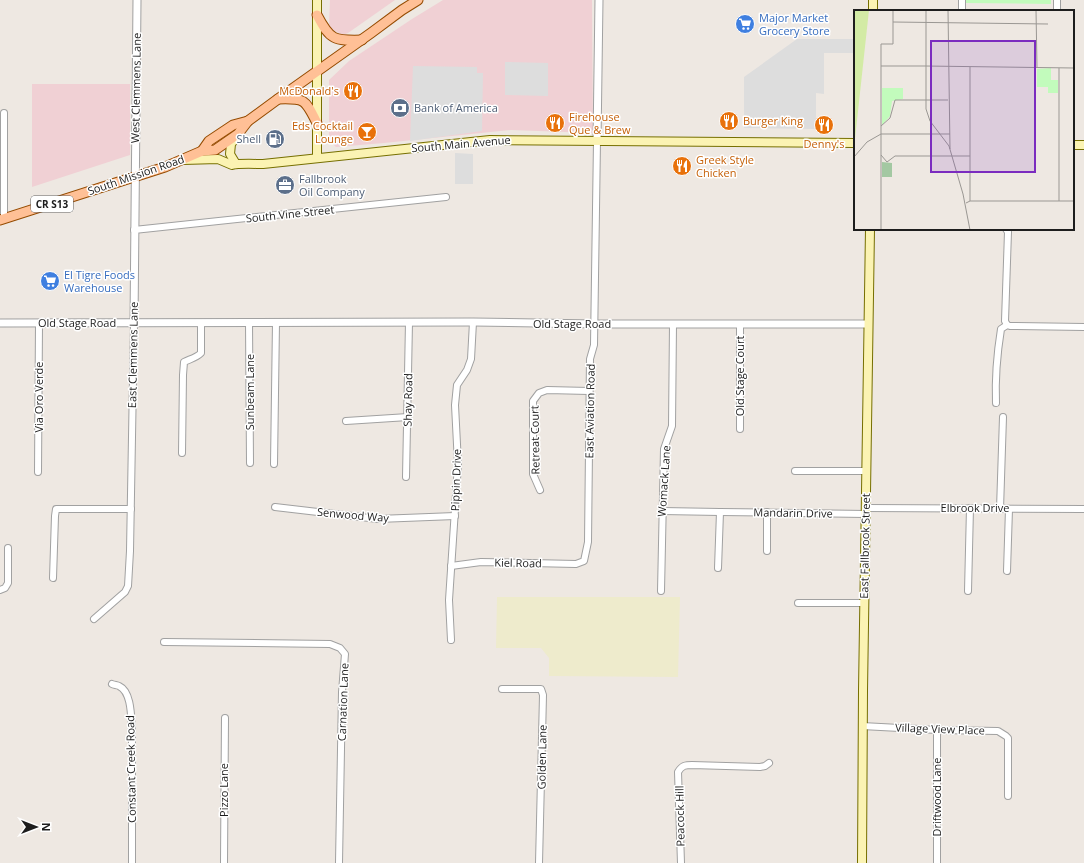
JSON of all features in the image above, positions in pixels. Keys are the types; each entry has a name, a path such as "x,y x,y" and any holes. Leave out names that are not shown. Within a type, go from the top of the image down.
{"main road":[{"path":"317,0 317,158"},
{"name":"South Mission Road","path":"2,219 134,177 183,160 202,151 215,150 238,134 248,121 418,0"},
{"path":"873,10 874,0"},
{"path":"317,14 323,26 334,38 348,41 362,40"},
{"path":"278,99 295,98 302,100 317,122"},
{"name":"South Mission Road","path":"202,151 209,141 233,125 248,121"},
{"path":"236,164 230,154 230,149 238,134"},
{"name":"South Main Avenue","path":"183,160 218,158 232,165 263,164 490,140 854,144"},
{"name":"East Fallbrook Street","path":"862,863 862,726 870,230"}],"street":[{"name":"West Clemmens Lane","path":"134,177 137,0"},
{"path":"597,141 599,0"},
{"path":"2,219 4,113"},
{"name":"East Aviation Road","path":"584,560 588,542 590,359 594,345 595,324 597,141"},
{"name":"East Clemmens Lane","path":"131,509 134,323 134,177"},
{"name":"South Vine Street","path":"134,230 446,197"},
{"path":"1007,230 1008,232 1005,321 1007,325"},
{"path":"182,453 184,362 202,353 201,322"},
{"name":"Sunbeam Lane","path":"249,322 250,462"},
{"path":"274,464 276,322"},
{"name":"Shay Road","path":"406,477 410,322"},
{"name":"Old Stage Road","path":"0,323 472,322 595,324 868,324"},
{"name":"Pippin Drive","path":"451,640 449,600 458,464 455,405 458,385 467,370 471,359 472,322"},
{"name":"Via Oro Verde","path":"38,472 40,323"},
{"name":"Womack Lane","path":"660,591 664,449 672,426 673,324"},
{"name":"Old Stage Court","path":"740,324 740,429"},
{"path":"996,404 996,375 1001,329 1007,325 1084,327"},
{"name":"Retreat Court","path":"540,490 533,474 533,401 539,393 547,390 589,391"},
{"path":"346,421 408,417"},
{"path":"1000,509 1003,417"},
{"path":"795,471 867,471"},
{"name":"Senwood Way","path":"275,507 378,519 455,516"},
{"path":"968,591 970,508"},
{"name":"Elbrook Drive","path":"866,511 970,508 1084,509"},
{"path":"53,578 56,509 131,509 128,586 125,592 94,619"},
{"path":"1007,571 1009,509"},
{"name":"Mandarin Drive","path":"662,510 720,512 866,511"},
{"path":"718,568 720,512"},
{"path":"767,512 767,551"},
{"path":"0,590 5,588 8,583 8,548"},
{"name":"Kiel Road","path":"451,566 482,562 576,564 584,560"},
{"path":"798,603 864,603"},
{"name":"Carnation Lane","path":"164,642 330,644 340,648 345,654 342,692 339,863"},
{"name":"Constant Creek Road","path":"112,684 123,689 128,697 131,718 132,863"},
{"name":"Golden Lane","path":"502,689 541,689 543,695 539,863"},
{"name":"Pizzo Lane","path":"224,863 225,718"},
{"name":"Village View Place","path":"862,726 937,730 998,731 1008,738 1008,796"},
{"name":"Driftwood Lane","path":"937,730 937,863"},
{"name":"Peacock Hill","path":"681,863 678,772 680,769 684,765 760,767 769,763"}],"shaded area":[{"path":"330,0 395,0 343,35 331,29 329,25"},
{"path":"443,0 592,0 593,133 511,130 336,147 329,140 329,80 349,61"},
{"path":"797,39 854,39 854,53 824,53 824,94 816,93 816,129 744,128 744,77"},
{"path":"505,62 548,63 548,96 505,95"},
{"path":"413,66 477,67 477,73 483,73 482,131 410,141"},
{"path":"32,84 130,84 130,155 32,187"},
{"path":"455,153 473,154 473,184 455,184"},
{"path":"497,597 680,597 678,677 549,676 549,658 541,648 496,648"}],"green space":[{"path":"966,0 1051,0 1051,4 966,3"}],"place":[{"name":"Major Market Grocery Store","path":"745,24"},
{"name":"McDonald's","path":"353,91"},
{"name":"Bank of America","path":"400,108"},
{"name":"Burger King","path":"729,121"},
{"name":"Firehouse Que & Brew","path":"555,123"},
{"name":"Denny's","path":"824,125"},
{"name":"Eds Cocktail Lounge","path":"367,132"},
{"name":"Shell","path":"275,139"},
{"name":"Greek Style Chicken","path":"682,166"},
{"name":"Fallbrook Oil Company","path":"285,185"},
{"name":"El Tigre Foods Warehouse","path":"50,281"}]}
